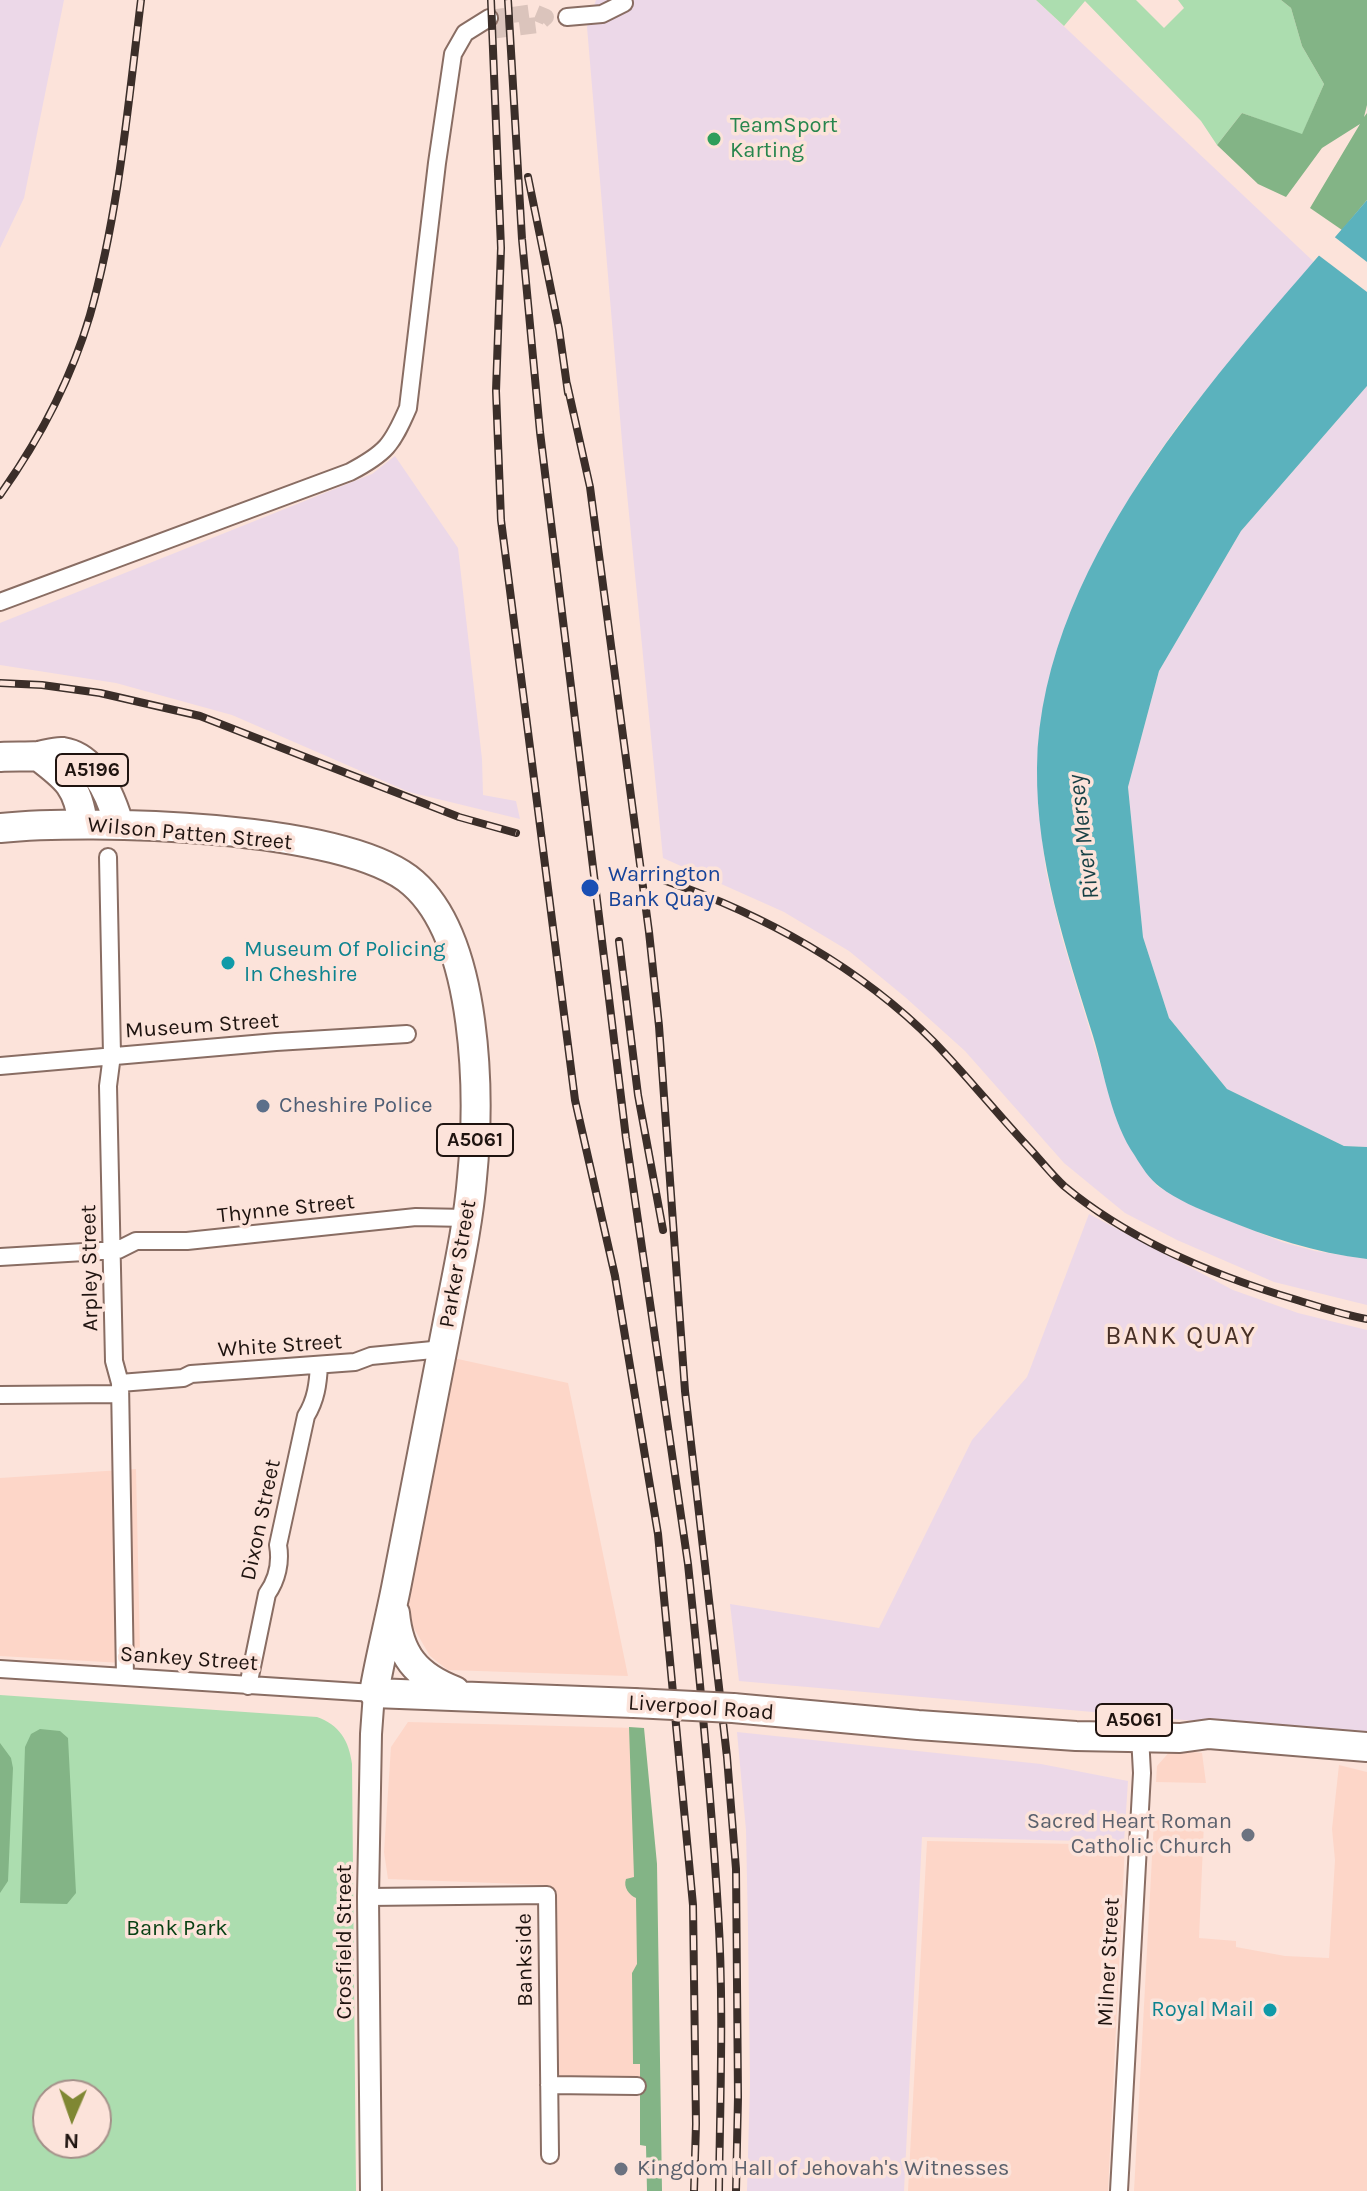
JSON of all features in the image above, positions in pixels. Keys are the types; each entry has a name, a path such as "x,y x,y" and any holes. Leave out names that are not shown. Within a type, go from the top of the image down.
{"highway":[{"name":"A5196","path":"0,757 38,756 61,751 80,758 98,778 119,824"},
{"name":"A5196","path":"38,756 66,777 75,788 83,824"},
{"name":"Wilson Patten Street","path":"0,828 119,824 232,832 347,851 379,862"},
{"name":"Parker Street","path":"374,1693 467,1218 475,1107 469,1020 461,973 449,934 433,905 413,883 379,862"},
{"path":"393,1600 403,1650 422,1675 456,1692 480,1697"},
{"name":"Liverpool Road","path":"374,1693 733,1708 1076,1736 1180,1738 1209,1734 1367,1747"},
{"name":"Liverpool Road","path":"1027,1731 1077,1721 1139,1720 1182,1724 1209,1734"}],"street":[{"path":"567,17 602,14 624,3"},
{"path":"0,602 350,472 374,459 394,440 408,408 453,54 465,33 485,25"},
{"name":"Arpley Street","path":"108,857 112,1055 108,1086 114,1361 120,1388 125,1677"},
{"name":"Museum Street","path":"0,1066 407,1034"},
{"name":"Thynne Street","path":"0,1257 118,1250 136,1241 187,1241 416,1217 467,1218"},
{"name":"White Street","path":"0,1395 120,1388 191,1374 319,1365 443,1349"},
{"name":"Dixon Street","path":"248,1686 267,1594 274,1584 280,1556 278,1545 306,1416 318,1384 319,1365"},
{"name":"Sankey Street","path":"0,1669 374,1693"},
{"name":"Crosfield Street","path":"371,2191 368,1897 374,1693"},
{"name":"Milner Street","path":"1119,2191 1142,1773 1140,1736"},
{"name":"Bankside","path":"368,1897 547,1895 550,2155"},
{"path":"549,2085 637,2086"}],"shaded area":[{"path":"0,0 64,0 24,198 0,248"},
{"path":"596,0 1036,0 1314,262 1184,417 1148,468 1112,528 1084,583 1061,642 1046,696 1039,733 1038,804 1046,871 1062,938 1106,1084 1133,1153 1157,1186 1193,1206 1282,1242 1367,1259 1367,1305 1274,1282 1177,1240 1125,1213 1064,1163 965,1051 849,951 784,912 663,858 623,453 587,27"},
{"path":"1367,386 1367,1147 1344,1146 1227,1089 1169,1018 1143,937 1128,787 1159,671 1241,531"},
{"path":"395,456 458,548 482,759 483,795 516,801 520,819 409,792 232,715 116,683 0,665 0,623 372,474"},
{"path":"1089,1214 1233,1290 1298,1313 1367,1330 1367,1736 739,1681 730,1604 879,1628 972,1440 1027,1377"},
{"path":"444,1356 568,1383 628,1676 448,1670 430,1656 405,1613 398,1574"},
{"path":"136,1469 140,1651 145,1657 140,1664 0,1656 0,1478"},
{"path":"408,1722 636,1728 646,2078 546,2078 548,1885 388,1879 384,1852 391,1747"},
{"path":"737,1732 1041,1764 1128,1781 1124,1842 922,1837 904,2191 747,2191 750,2084 746,1830"},
{"path":"1172,1749 1202,1753 1206,1783 1156,1782 1157,1766"},
{"path":"1339,1765 1367,1772 1367,2191 1134,2191 1154,1820 1204,1822 1199,1938 1236,1941 1236,1947 1285,1956 1329,1958 1335,1860 1332,1829"},
{"path":"927,1841 1125,1845 1108,2191 908,2191"}],"green space":[{"path":"1036,0 1136,0 1164,28 1184,8 1178,0 1281,0 1291,8 1302,46 1324,84 1302,135 1242,113 1217,145 1201,121 1085,1 1064,26"},
{"path":"1281,0 1367,0 1367,105 1364,117 1367,113 1367,200 1342,230 1310,208 1360,124 1322,148 1286,197 1258,184 1217,145 1242,113 1302,134 1324,84 1302,46 1291,8"},
{"name":"Bank Park","path":"0,1695 317,1717 337,1729 348,1748 352,1764 356,2191 0,2191"},
{"path":"629,1727 644,1728 657,1864 662,2191 647,2191 646,2146 640,2145 640,2064 633,2064 632,1973 637,1964 636,1898 625,1885 626,1879 634,1877"},
{"path":"40,1729 60,1731 68,1738 76,1893 67,1904 20,1903 25,1747 31,1734"},
{"path":"0,1743 11,1758 13,1768 8,1881 0,1893"}],"water":[{"name":"River Mersey","path":"1367,200 1367,386 1241,531 1159,671 1128,787 1143,937 1169,1018 1227,1089 1344,1146 1367,1147 1367,1259 1292,1243 1204,1211 1160,1187 1140,1164 1114,1113 1054,904 1042,837 1037,768 1047,688 1071,610 1108,534 1154,461 1205,391"}],"pier":[{"path":"1332,235 1367,262 1367,292 1317,254"}],"tunnel":[{"path":"489,18 534,12 546,17 537,25 490,31"}],"railway":[{"path":"0,495 52,409 90,315 115,198 141,0"},
{"path":"491,0 501,248 496,391 501,520 575,1100 615,1276 658,1534 693,1905 694,2191"},
{"path":"508,0 522,239 540,432 626,1138 688,1564 697,1650 720,1945 719,2191"},
{"path":"528,177 559,329 568,393"},
{"path":"567,384 590,487 659,1026 685,1391 727,1757 736,1869 736,2191"},
{"path":"0,683 100,693 200,716 459,817 516,833"},
{"path":"666,881 774,927 843,967 875,990 934,1042 1060,1182 1117,1224 1174,1255 1235,1280 1367,1319"},
{"path":"619,941 638,1095 663,1230"}],"place":[{"name":"TeamSport Karting","path":"714,139"},
{"name":"Warrington Bank Quay","path":"590,888"},
{"name":"Museum Of Policing In Cheshire","path":"228,963"},
{"name":"Cheshire Police","path":"263,1106"},
{"name":"Sacred Heart Roman Catholic Church","path":"1248,1835"},
{"name":"Royal Mail","path":"1270,2010"},
{"name":"Kingdom Hall of Jehovah's Witnesses","path":"621,2169"}],"district":[{"name":"BANK QUAY","path":"1181,1337"}]}
